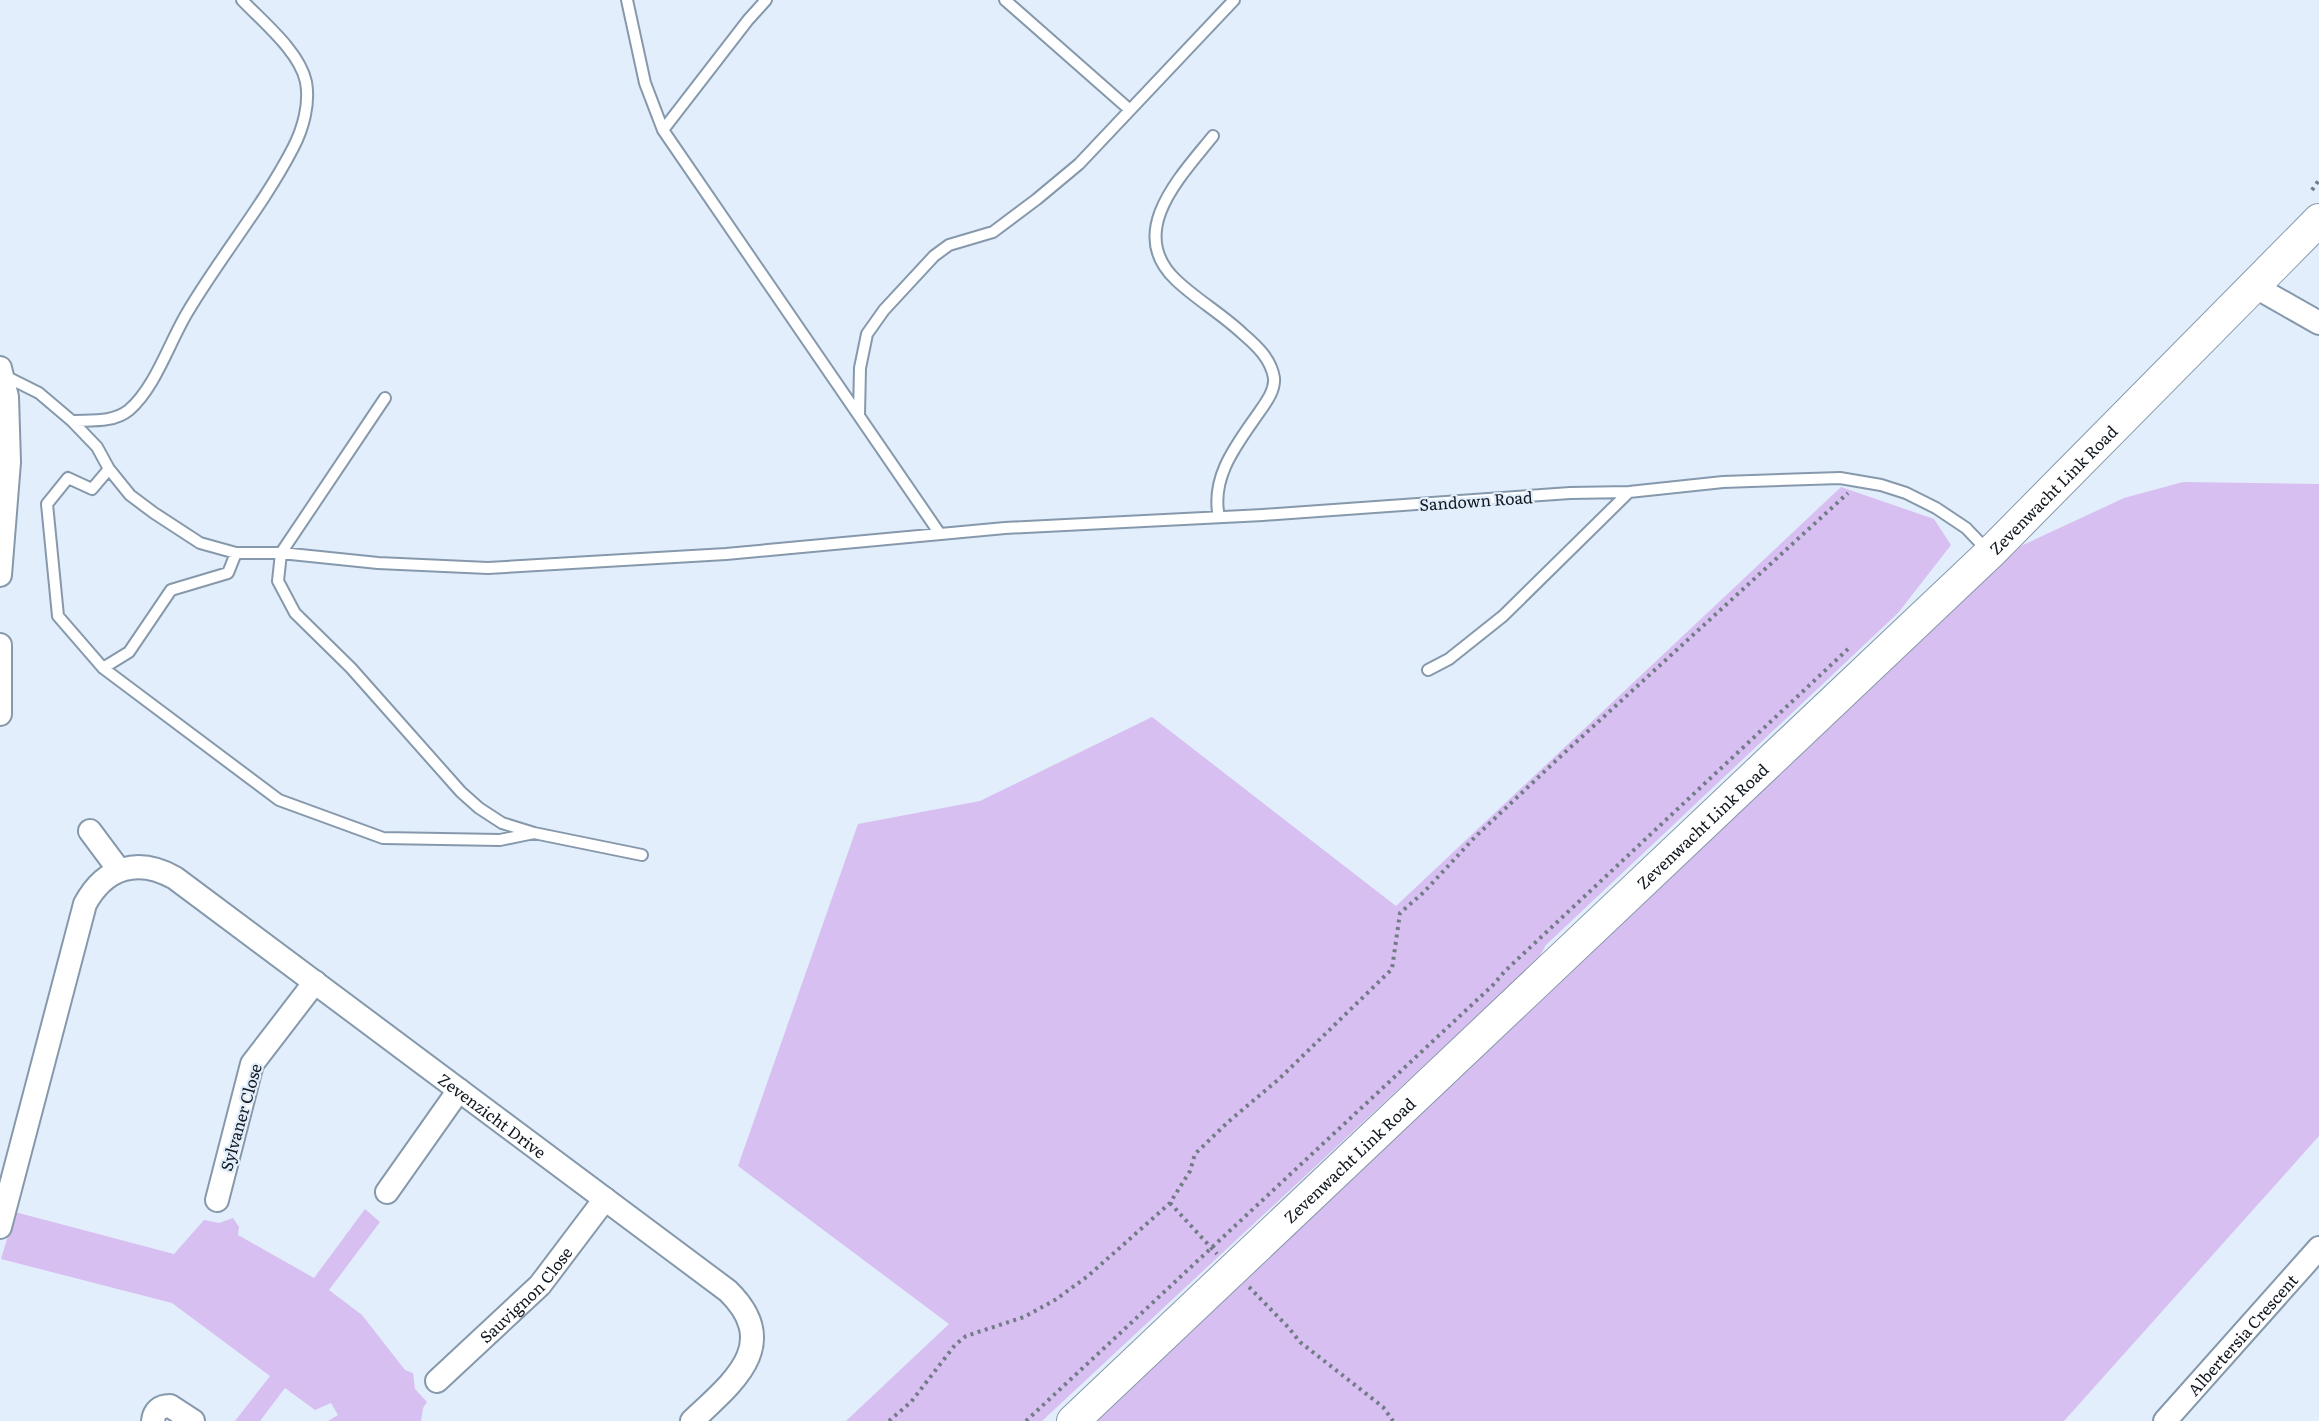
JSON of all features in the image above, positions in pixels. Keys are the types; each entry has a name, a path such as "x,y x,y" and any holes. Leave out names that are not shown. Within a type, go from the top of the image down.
{"street":[{"name":"Zevenwacht Link Road","path":"1073,1421 1990,553 2319,220"},
{"path":"2254,286 2319,323"},
{"path":"0,574 9,462 7,397 2,371"},
{"path":"0,645 0,714"},
{"path":"0,1227 84,904 98,884 119,870 90,831"},
{"name":"Zevenzicht Drive","path":"119,870 142,867 164,872 728,1291 737,1300 747,1317 751,1348 742,1371 735,1381 692,1421"},
{"name":"Sylvaner Close","path":"217,1200 252,1064 315,982"},
{"path":"387,1192 459,1090"},
{"name":"Sauvignon Close","path":"437,1381 540,1284 605,1199"},
{"name":"Albertersia Crescent","path":"2165,1421 2319,1248"},
{"path":"153,1421 158,1409 170,1406 193,1421"}],"lane":[{"path":"72,421 111,420 126,412 141,398 187,312 294,147 307,109 306,81 297,61 285,44 242,0"},
{"path":"627,0 645,83 663,130 940,534"},
{"path":"663,130 766,0"},
{"path":"1005,0 1130,111"},
{"path":"859,415 861,368 867,334 884,310 934,256 949,245 993,232 1079,164 1130,111 1227,2"},
{"path":"1213,136 1180,177 1162,205 1155,231 1155,248 1162,263 1175,279 1256,346 1268,361 1274,379 1270,396 1234,449 1223,470 1216,502 1219,517"},
{"name":"Sandown Road","path":"2,371 39,393 72,421 97,447 109,469 130,495 200,543 236,553 281,553 378,563 488,568 726,554 940,534 1570,493 1629,492 1723,482 1840,478 1881,485 1906,493 1936,508 1966,528 1990,553"},
{"path":"385,398 281,553 278,581 295,613 351,669 461,792 479,808 502,823 534,833 642,855"},
{"path":"109,469 92,489 68,478 47,504 58,616 104,668 279,800 383,838 500,840 534,833"},
{"path":"1428,670 1449,659 1503,616 1629,492"},
{"path":"104,668 129,652 171,590 228,573 236,553"}],"path":[{"path":"2313,190 2319,180"},
{"path":"889,1421 911,1402 956,1345 966,1336 1024,1317 1054,1300 1089,1276 1170,1203 1190,1171 1195,1154 1302,1058 1392,969 1400,913 1424,892 1492,821 1847,495 1858,481"},
{"path":"1026,1421 1849,649"},
{"path":"1170,1203 1300,1342 1383,1407 1393,1421"}],"shaded area":[{"path":"2183,482 2319,484 2319,1136 2064,1421 1091,1421 2021,546 2124,498"},
{"path":"1841,487 1934,519 1951,545 1898,613 1546,945 1538,959 1042,1421 846,1421 949,1324 738,1166 858,824 980,801 1152,717 1396,906"},
{"path":"365,1209 380,1222 329,1290 362,1315 405,1370 413,1373 415,1389 427,1402 423,1408 421,1421 328,1421 338,1415 331,1403 315,1410 285,1388 260,1421 235,1421 270,1376 172,1303 1,1259 15,1212 174,1254 204,1220 219,1223 233,1218 239,1227 238,1235 314,1278"}]}
